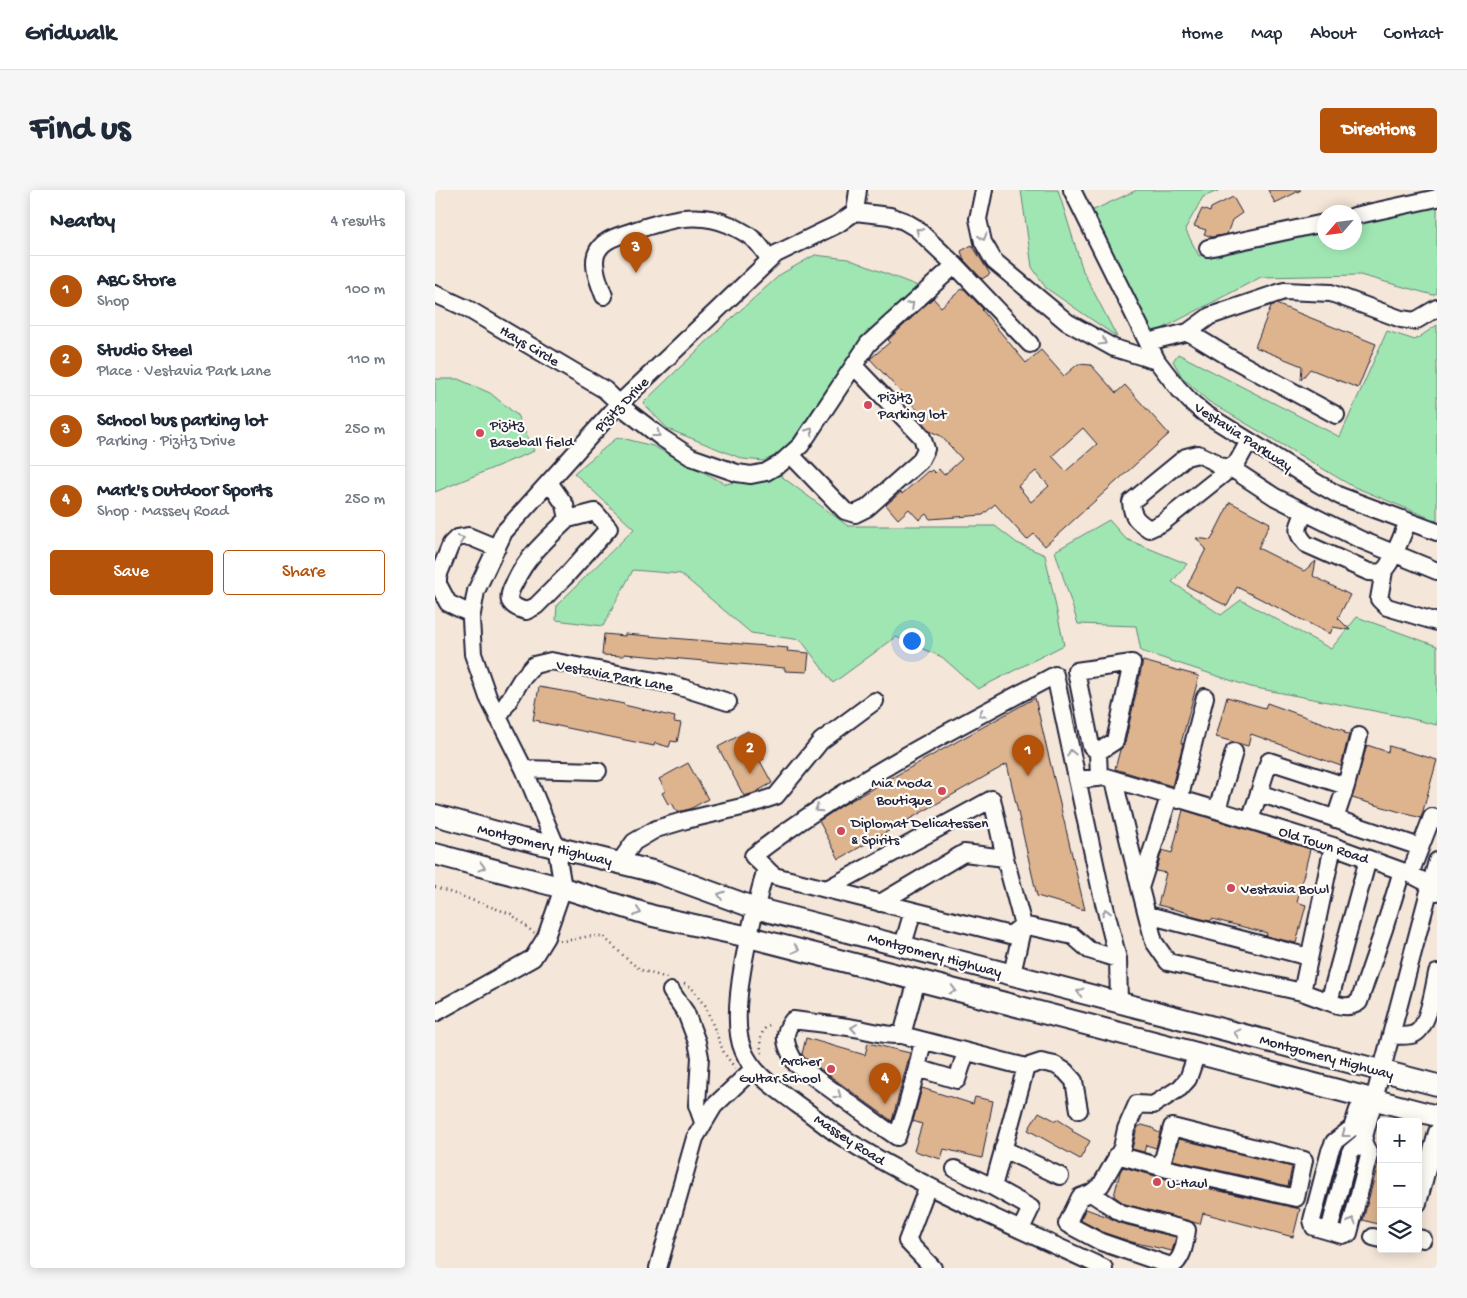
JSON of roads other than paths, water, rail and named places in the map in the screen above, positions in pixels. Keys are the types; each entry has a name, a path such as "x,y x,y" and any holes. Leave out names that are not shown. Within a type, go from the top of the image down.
{"main road":[{"name":"Montgomery Highway","path":"435,815 522,839 656,872 755,908 1437,1085"},
{"name":"Montgomery Highway","path":"435,854 563,888 653,916 749,937 1437,1116"}],"street":[{"path":"858,190 855,212 890,216 905,221 955,264 1030,344"},
{"path":"984,190 977,219 983,242 994,261 1067,322 1114,348 1157,360"},
{"name":"Vestavia Parkway","path":"1072,190 1157,360 1166,374 1190,401 1204,413 1249,442 1340,496 1437,532"},
{"path":"1362,214 1437,198"},
{"name":"Pizitz Drive","path":"563,888 556,846 524,769 498,718 473,654 471,614 476,591 504,532 619,404 776,254 838,224 855,212"},
{"path":"603,296 595,265 595,256 601,245 610,239 665,220 689,216 723,222 753,238 770,260"},
{"path":"1208,248 1317,225"},
{"name":"Hays Circle","path":"435,294 468,309 605,390 619,404 662,438 691,458 719,468 751,475 766,472 780,464 801,445 868,344 955,264"},
{"path":"1148,342 1188,332 1210,316 1284,290 1331,293 1401,319 1415,321 1437,308"},
{"path":"1188,332 1229,357 1336,415"},
{"path":"791,455 845,511 855,514 867,508 920,461 925,449 922,438 854,366"},
{"path":"1249,442 1231,468 1162,523 1149,529 1138,522 1131,513 1131,502 1186,457 1198,454 1213,461 1218,466 1231,468 1275,497 1359,540 1437,571"},
{"path":"549,482 565,505 569,519"},
{"path":"595,512 609,528 565,577 535,606 526,611 516,607 511,603 509,597 521,569 540,545 569,519 595,512"},
{"path":"1305,512 1298,528 1299,534 1306,544 1369,572 1379,573 1384,571"},
{"path":"1408,522 1384,571 1379,599 1387,607 1437,622"},
{"path":"471,614 449,603 438,584 438,569 451,544 457,538 468,536 497,548"},
{"name":"Vestavia Park Lane","path":"498,718 521,680 534,665 551,662 671,684 728,702"},
{"path":"1098,752 1115,740 1132,663 1076,671 1091,746 1098,752 1107,779 1148,915 1154,942 1168,962 1301,992 1347,1007 1359,1002 1406,872 1421,847 1435,814"},
{"path":"1118,959 1089,950 1073,936 1023,925 1010,935 774,876 753,856 791,827 859,782 954,728 1055,675 1100,888 1118,959 1119,1002"},
{"path":"1139,888 1174,798 1205,698"},
{"path":"619,863 634,842 656,830 776,796 821,741 875,701"},
{"path":"1335,819 1359,736"},
{"path":"1212,808 1234,752"},
{"path":"1250,820 1269,761 1346,786"},
{"path":"524,769 598,771"},
{"path":"1077,780 1107,779"},
{"name":"Old Town Road","path":"1107,779 1212,808 1333,846 1406,872 1434,888"},
{"path":"1259,793 1421,847"},
{"path":"827,889 992,799 1023,925 1011,974"},
{"path":"1301,992 1333,846"},
{"path":"880,903 964,853 1005,858"},
{"path":"1329,1002 1368,859"},
{"path":"1375,1099 1358,1110 1352,1128 1334,1142 1312,1220 1314,1227 1329,1231 1350,1152 1363,1141 1375,1099 1383,1071 1391,1036 1434,888 1437,862"},
{"name":"Massey Road","path":"766,868 755,908 739,993 738,1031 742,1049 759,1063 767,1081 836,1133 929,1186 1104,1268"},
{"path":"435,1013 533,958 545,937 563,888"},
{"path":"903,945 913,912"},
{"path":"1148,915 1309,957"},
{"path":"1391,1036 1414,1035 1421,1030 1437,973"},
{"path":"902,1035 917,980"},
{"path":"671,992 686,1013 697,1042 700,1057 697,1106 703,1122"},
{"path":"923,1041 897,1137 796,1064 789,1051 786,1038 787,1027 793,1020 890,1036 902,1035 1026,1067 1041,1062 1055,1065 1065,1071 1073,1081 1079,1110"},
{"path":"917,1068 957,1080 966,1052"},
{"path":"1091,1193 1121,1213 1187,1230 1181,1256 1175,1265 1171,1266 1101,1242 1067,1224 1080,1197 1091,1193 1101,1185 1122,1148 1126,1129 1137,1104 1153,1105 1180,1088 1188,1079 1197,1053"},
{"path":"658,1268 695,1138 714,1106 759,1063"},
{"path":"993,1187 1026,1067"},
{"path":"1117,1155 1161,1167 1296,1198 1304,1160 1172,1127 1161,1167"},
{"path":"1422,1173 1437,1132"},
{"path":"1003,1149 1060,1176"},
{"path":"955,1169 1031,1208 1021,1229"},
{"path":"929,1186 907,1241 933,1268"}],"place":[{"name":"School bus parking lot","path":"636,273"},
{"name":"Pizitz Parking lot","path":"868,405"},
{"name":"Pizitz Baseball field","path":"480,433"},
{"name":"Studio Steel","path":"750,774"},
{"name":"ABC Store","path":"1028,776"},
{"name":"Mia Moda Boutique","path":"942,791"},
{"name":"Diplomat Delicatessen & Spirits","path":"841,831"},
{"name":"Vestavia Bowl","path":"1231,888"},
{"name":"Archer Gultar School","path":"831,1069"},
{"name":"Mark's Outdoor Sports","path":"885,1104"},
{"name":"U-Haul","path":"1157,1182"}]}
